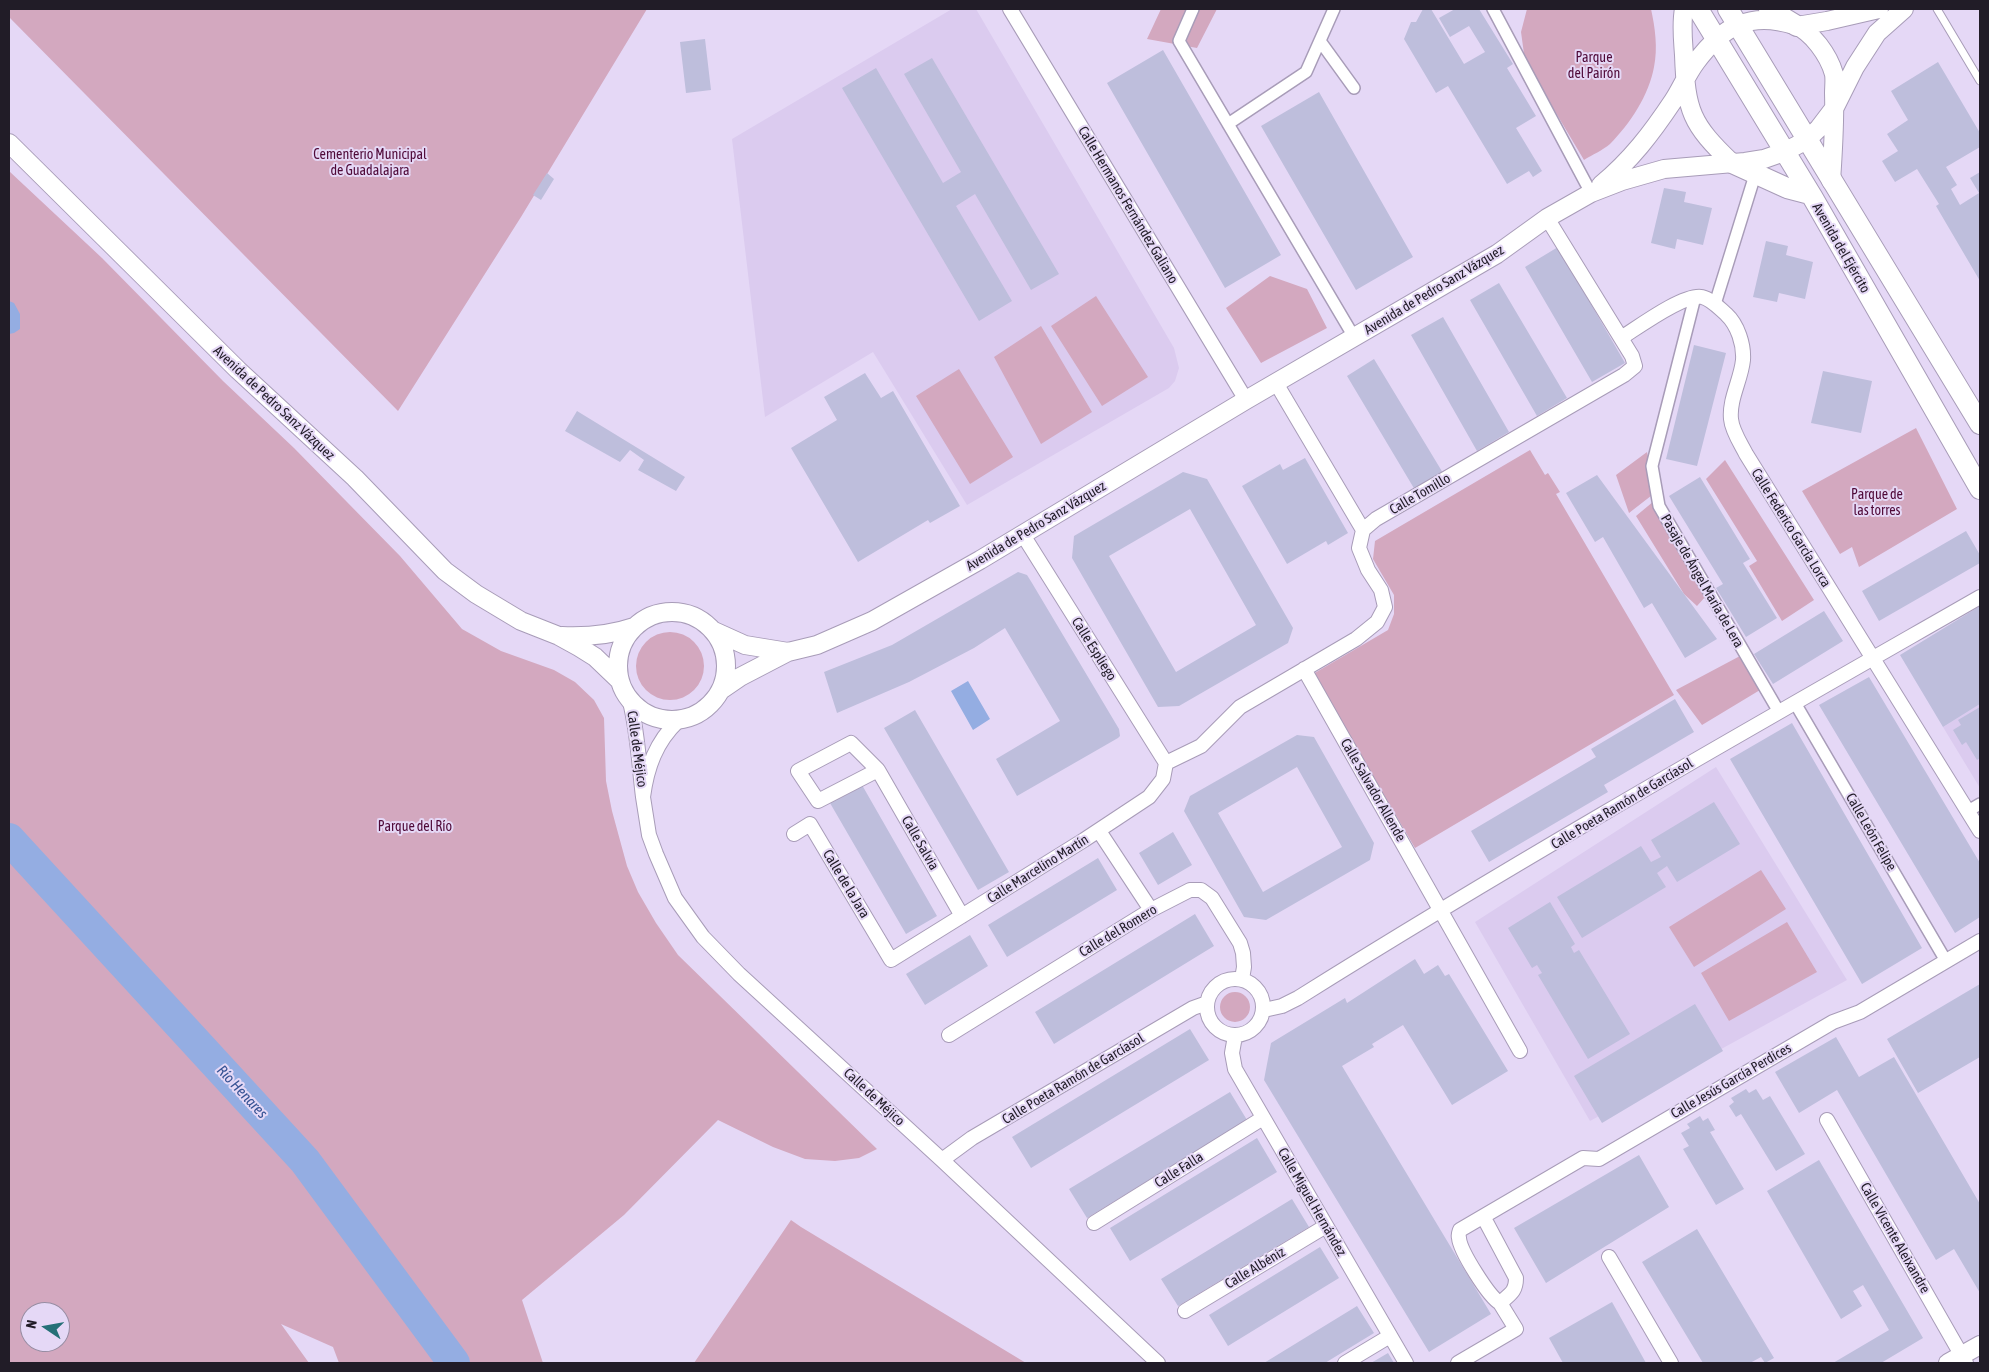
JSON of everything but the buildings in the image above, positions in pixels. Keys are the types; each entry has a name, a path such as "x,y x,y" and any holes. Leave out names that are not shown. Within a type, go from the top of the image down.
{"main road":[{"name":"Avenida del Ejército","path":"1698,9 1718,39 1810,194 1980,490"},
{"path":"1769,9 1797,26"},
{"name":"Avenida del Ejército","path":"1733,16 1831,181 1980,424"},
{"path":"1732,163 1787,188 1810,194"}],"street":[{"name":"Calle Hermanos Fernández Galiano","path":"1010,9 1246,400"},
{"path":"1193,9 1180,41 1354,337"},
{"path":"1228,124 1306,72 1334,9"},
{"path":"1493,9 1591,193"},
{"path":"1684,9 1682,36 1685,82 1691,112 1699,128 1732,163"},
{"path":"1733,16 1797,26 1879,9"},
{"path":"1807,140 1819,128 1835,106 1855,67 1877,33 1904,9"},
{"name":"Avenida de Pedro Sanz Vázquez","path":"1591,193 1639,149 1685,82 1695,63 1718,39 1733,16"},
{"path":"1797,26 1812,37 1834,74 1835,106 1831,181"},
{"path":"1320,41 1354,88"},
{"name":"Avenida de Pedro Sanz Vázquez","path":"721,690 740,677 788,652 817,645 872,621 1023,535 1246,400 1497,254 1547,218 1591,193 1622,181 1664,169 1754,161 1784,152 1807,140"},
{"name":"Avenida de Pedro Sanz Vázquez","path":"9,143 238,370 355,478 445,572 514,617 538,629 559,636 595,657 618,678"},
{"path":"1715,304 1755,174"},
{"name":"Calle Tomillo","path":"1363,530 1376,520 1624,375 1635,366 1632,356 1547,218"},
{"path":"1621,338 1665,310 1695,297"},
{"name":"Calle Federico García Lorca","path":"1695,297 1703,297 1715,304 1730,317 1738,333 1742,346 1742,360 1740,375 1731,405 1731,422 1746,454 1980,831"},
{"name":"Pasaje de Ángel María de Lera","path":"1695,297 1652,466 1659,506 1779,712"},
{"path":"1166,763 1201,746 1240,707 1356,638 1377,622 1385,607 1381,590 1368,570 1359,548 1363,530 1276,383"},
{"name":"Calle Espliego","path":"1023,535 1166,763"},
{"name":"Calle Poeta Ramón de Garcíasol","path":"1264,1010 1282,1006 1298,998 1442,910 1779,712 1980,597"},
{"path":"675,612 693,616 714,631 720,642 726,666 721,690 713,702 703,711 691,717 665,720 652,717 640,711 630,702 618,678 617,667 621,645 634,627 644,619 656,614 675,612"},
{"name":"Avenida de Pedro Sanz Vázquez","path":"559,636 580,637 607,634 634,627"},
{"name":"Avenida de Pedro Sanz Vázquez","path":"714,631 745,644 788,652"},
{"name":"Calle Salvador Allende","path":"1304,669 1442,910 1520,1051"},
{"name":"Calle de Méjico","path":"630,702 636,726 637,756 649,835 675,898 703,937 739,974 942,1160 1158,1363"},
{"name":"Calle León Felipe","path":"1795,703 1946,961"},
{"name":"Calle de Méjico","path":"643,797 646,774 652,756 669,729 678,720"},
{"name":"Calle Salvia","path":"878,770 818,801 798,770 852,743 878,770 962,916"},
{"name":"Calle Marcelino Martín","path":"891,960 1099,831 1150,797 1163,779 1166,763"},
{"path":"1968,811 1980,804"},
{"name":"Calle de la Jara","path":"794,834 810,824 891,960"},
{"path":"1099,831 1152,910"},
{"name":"Calle del Romero","path":"950,1035 1152,910 1190,890 1201,890 1212,898 1240,944 1244,967 1242,979"},
{"name":"Calle Jesús García Perdices","path":"1500,1303 1489,1294 1461,1247 1458,1237 1460,1230 1484,1218 1583,1158 1599,1158 1833,1022 1860,1012 1980,941"},
{"path":"1234,978 1242,979 1248,981 1258,990 1264,1003 1264,1010 1262,1018 1251,1031 1235,1036 1219,1031 1214,1026 1209,1019 1207,1003 1209,995 1219,983 1234,978"},
{"name":"Calle Poeta Ramón de Garcíasol","path":"942,1160 980,1133 1187,1011 1207,1003"},
{"name":"Calle Miguel Hernández","path":"1235,1036 1232,1061 1263,1118 1406,1363"},
{"name":"Calle Falla","path":"1094,1223 1263,1118"},
{"name":"Calle Vicente Aleixandre","path":"1827,1120 1959,1361"},
{"path":"1458,1363 1516,1329 1500,1303 1514,1293 1516,1278 1484,1218"},
{"name":"Calle Albéniz","path":"1185,1311 1326,1226"},
{"path":"1609,1257 1671,1363"},
{"path":"1345,1363 1390,1336"},
{"path":"1959,1361 1980,1345"}],"lane":[{"path":"1937,9 1980,81"}],"shaded area":[{"path":"952,9 976,9 1174,348 1179,368 1175,381 1169,388 967,505 873,352 765,417 732,139"},
{"path":"1980,704 1980,788 1943,727"},
{"path":"1716,767 1847,980 1590,1121 1475,922"}],"green space":[{"name":"Cementerio Municipal de Guadalajara","path":"9,9 647,9 521,217 398,411 9,17"},
{"path":"1161,9 1217,9 1197,48 1147,39"},
{"name":"Parque del Pairón","path":"1527,9 1651,9 1655,30 1656,52 1648,88 1638,109 1610,144 1584,160 1525,61 1521,32"},
{"name":"Parque del Río","path":"9,171 102,258 223,381 294,448 400,556 462,629 501,651 554,670 575,682 594,700 604,718 606,781 627,866 638,892 656,923 678,955 877,1149 859,1158 835,1161 805,1159 773,1147 718,1120 624,1215 522,1300 543,1363 339,1363 333,1347 281,1324 309,1363 9,1363"},
{"path":"1270,276 1307,289 1327,328 1261,363 1226,308"},
{"path":"1096,296 1148,377 1102,406 1051,326"},
{"path":"1041,326 1092,412 1041,444 994,357"},
{"path":"959,369 1013,457 970,484 916,396"},
{"name":"Parque de las torres","path":"1916,428 1957,509 1859,567 1852,547 1840,554 1802,491"},
{"path":"1530,450 1545,475 1548,473 1560,492 1556,494 1674,695 1415,848 1313,674 1388,630 1394,614 1394,595 1373,559 1375,541"},
{"path":"1647,452 1656,492 1629,513 1616,475"},
{"path":"1725,460 1814,600 1782,621 1749,566 1757,561 1706,479"},
{"path":"1654,501 1706,596 1697,606 1684,594 1636,516"},
{"path":"670,632 683,635 694,642 701,653 704,666 701,679 694,690 683,697 670,700 657,697 646,690 639,679 636,666 639,653 646,642 657,635"},
{"path":"1740,656 1760,690 1702,725 1676,690"},
{"path":"1761,870 1786,909 1694,967 1669,927"},
{"path":"1787,922 1817,972 1729,1021 1701,973"},
{"path":"1235,992 1246,996 1250,1007 1246,1018 1235,1022 1224,1018 1220,1007 1224,996"},
{"path":"791,1220 801,1227 1026,1363 694,1363"}],"water":[{"path":"9,301 14,303 20,314 20,329 9,334"},
{"path":"968,681 990,719 973,730 951,691"}],"waterway":[{"name":"Río Henares","path":"9,839 305,1161 454,1363"}]}
